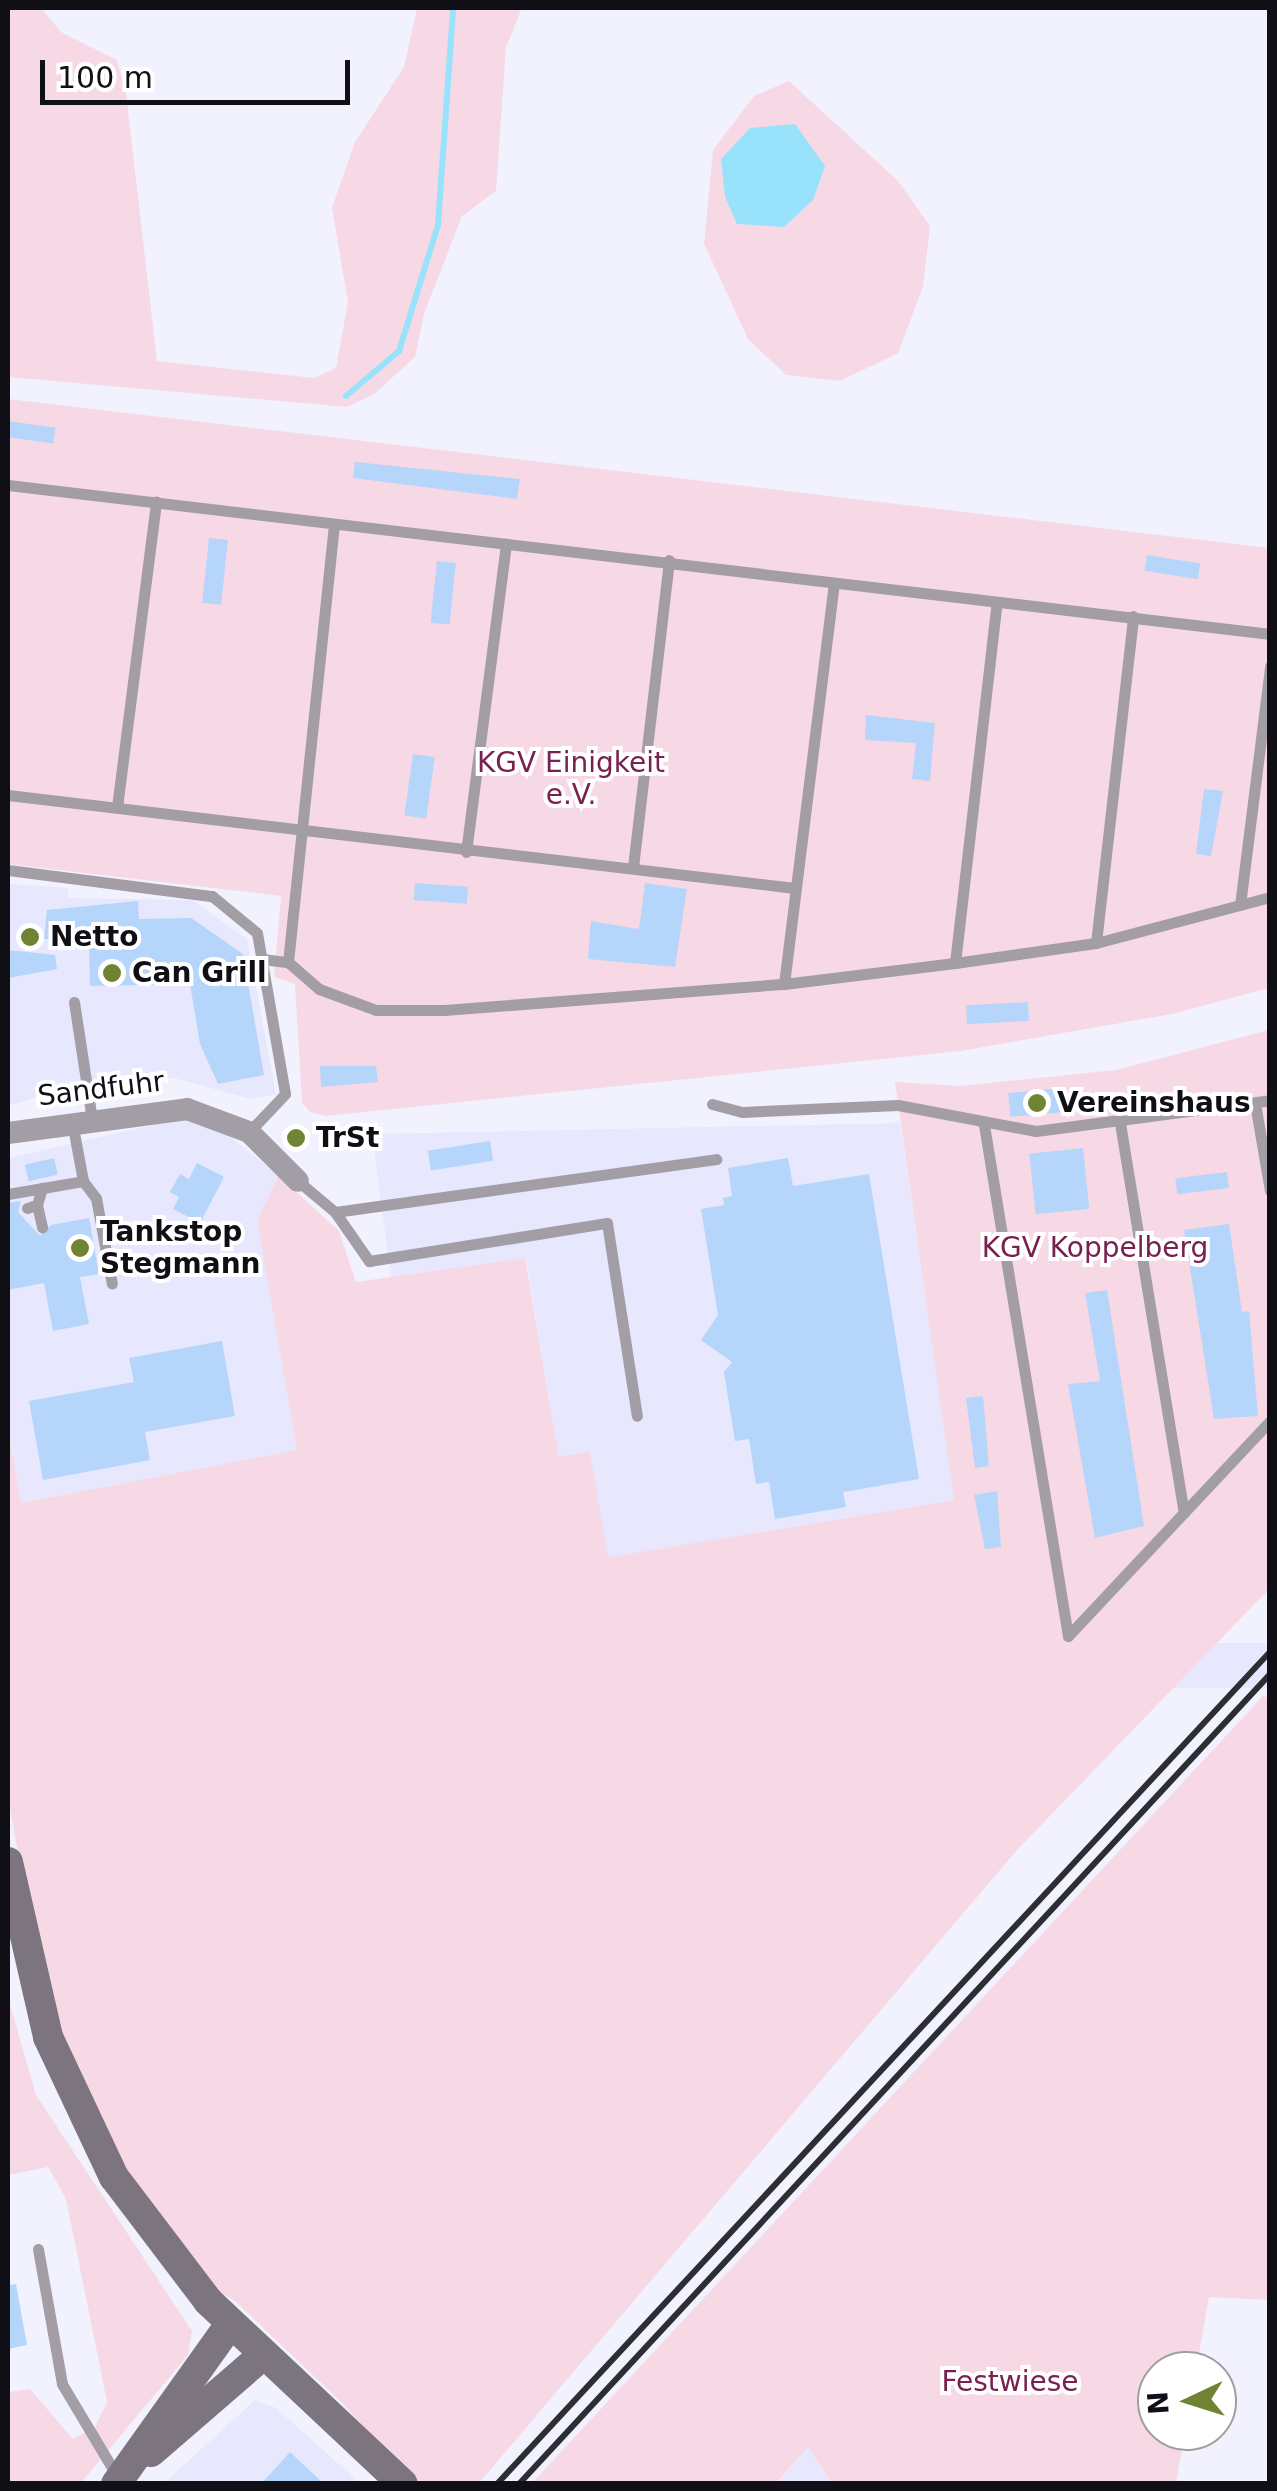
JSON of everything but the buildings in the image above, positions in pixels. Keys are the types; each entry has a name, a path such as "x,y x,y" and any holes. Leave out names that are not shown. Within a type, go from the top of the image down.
{"main road":[{"path":"8,1862 35,1994 87,2130 163,2248 230,2324 403,2484"},
{"path":"118,2482 230,2324"},
{"path":"118,2482 263,2356"}],"street":[{"name":"Sandfuhr","path":"8,1132 187,1109 249,1132 298,1181"}],"lane":[{"path":"8,485 334,526 669,560 834,585 1270,634"},
{"path":"117,807 156,501"},
{"path":"288,962 334,526"},
{"path":"466,852 506,544"},
{"path":"633,868 669,560"},
{"path":"784,984 834,585"},
{"path":"955,962 998,602"},
{"path":"1096,942 1133,616"},
{"path":"1240,905 1270,666"},
{"path":"8,795 795,888"},
{"path":"8,870 212,896 256,933 285,1094 249,1132"},
{"path":"262,959 288,962 319,988 376,1010 784,984 1096,942 1270,897"},
{"path":"74,1002 82,1181 96,1198 112,1284"},
{"path":"712,1104 742,1112 898,1105 984,1126 1036,1131 1120,1124 1270,1100"},
{"path":"1255,1102 1270,1191"},
{"path":"1120,1124 1184,1513"},
{"path":"984,1126 1068,1636 1270,1420"},
{"path":"335,1212 716,1159"},
{"path":"8,1194 82,1181"},
{"path":"298,1181 335,1212 370,1261 607,1223 637,1416"},
{"path":"37,1226 32,1207 42,1188"},
{"path":"38,2249 62,2384 118,2482"}],"shaded area":[{"path":"8,884 68,888 68,898 192,900 247,939 276,1094 251,1099 174,1078 62,1090 8,1106"},
{"path":"180,1119 217,1126 279,1176 257,1220 298,1450 21,1503 8,1429 8,1158"},
{"path":"900,1123 955,1500 607,1557 590,1451 559,1457 526,1259 391,1278 372,1134"},
{"path":"121,1643 1269,1643 1269,1688 121,1688"},
{"path":"255,2400 276,2408 360,2483 163,2484"},
{"path":"808,2447 832,2483 776,2484"}],"green space":[{"path":"8,8 41,8 61,32 117,60 126,93 157,361 314,378 336,368 348,302 332,208 355,142 404,67 417,8 522,8 506,47 496,191 462,216 424,314 415,357 374,394 347,407 8,377"},
{"path":"789,81 898,181 930,226 923,287 898,353 840,381 786,375 748,339 704,244 713,150 754,96"},
{"name":"KGV Einigkeit e.V.","path":"8,399 1269,548 1269,988 1172,1014 961,1051 325,1116 310,1112 302,1103 295,984 274,977 281,896 8,864"},
{"name":"KGV Koppelberg","path":"1269,1030 1269,1589 1017,1850 479,2483 416,2483 339,2400 235,2301 212,2288 178,2249 94,2118 62,2036 34,1942 8,1797 8,1429 21,1503 297,1450 257,1220 279,1176 339,1231 356,1282 525,1258 559,1457 590,1451 608,1557 954,1500 895,1082 960,1086 1116,1070"},
{"name":"Festwiese","path":"1263,1696 1270,1698 1269,2300 1209,2297 1200,2351 1137,2351 1137,2451 1182,2451 1176,2483 832,2483 808,2447 776,2483 532,2483"},
{"path":"8,1997 36,2095 192,2331 188,2355 81,2483 8,2483 8,2392 30,2389 73,2439 95,2427 107,2402 66,2199 48,2167 8,2175"}],"water":[{"path":"795,124 825,166 813,200 784,227 737,224 725,197 721,159 750,128"}],"waterway":[{"path":"346,396 399,351 438,225 453,8"}],"railway":[{"path":"497,2484 1270,1652"},
{"path":"519,2484 1270,1674"}],"place":[{"name":"Netto","path":"30,937"},
{"name":"Can Grill","path":"112,973"},
{"name":"Vereinshaus","path":"1037,1103"},
{"name":"TrSt","path":"296,1138"},
{"name":"Tankstop Stegmann","path":"80,1248"}]}
